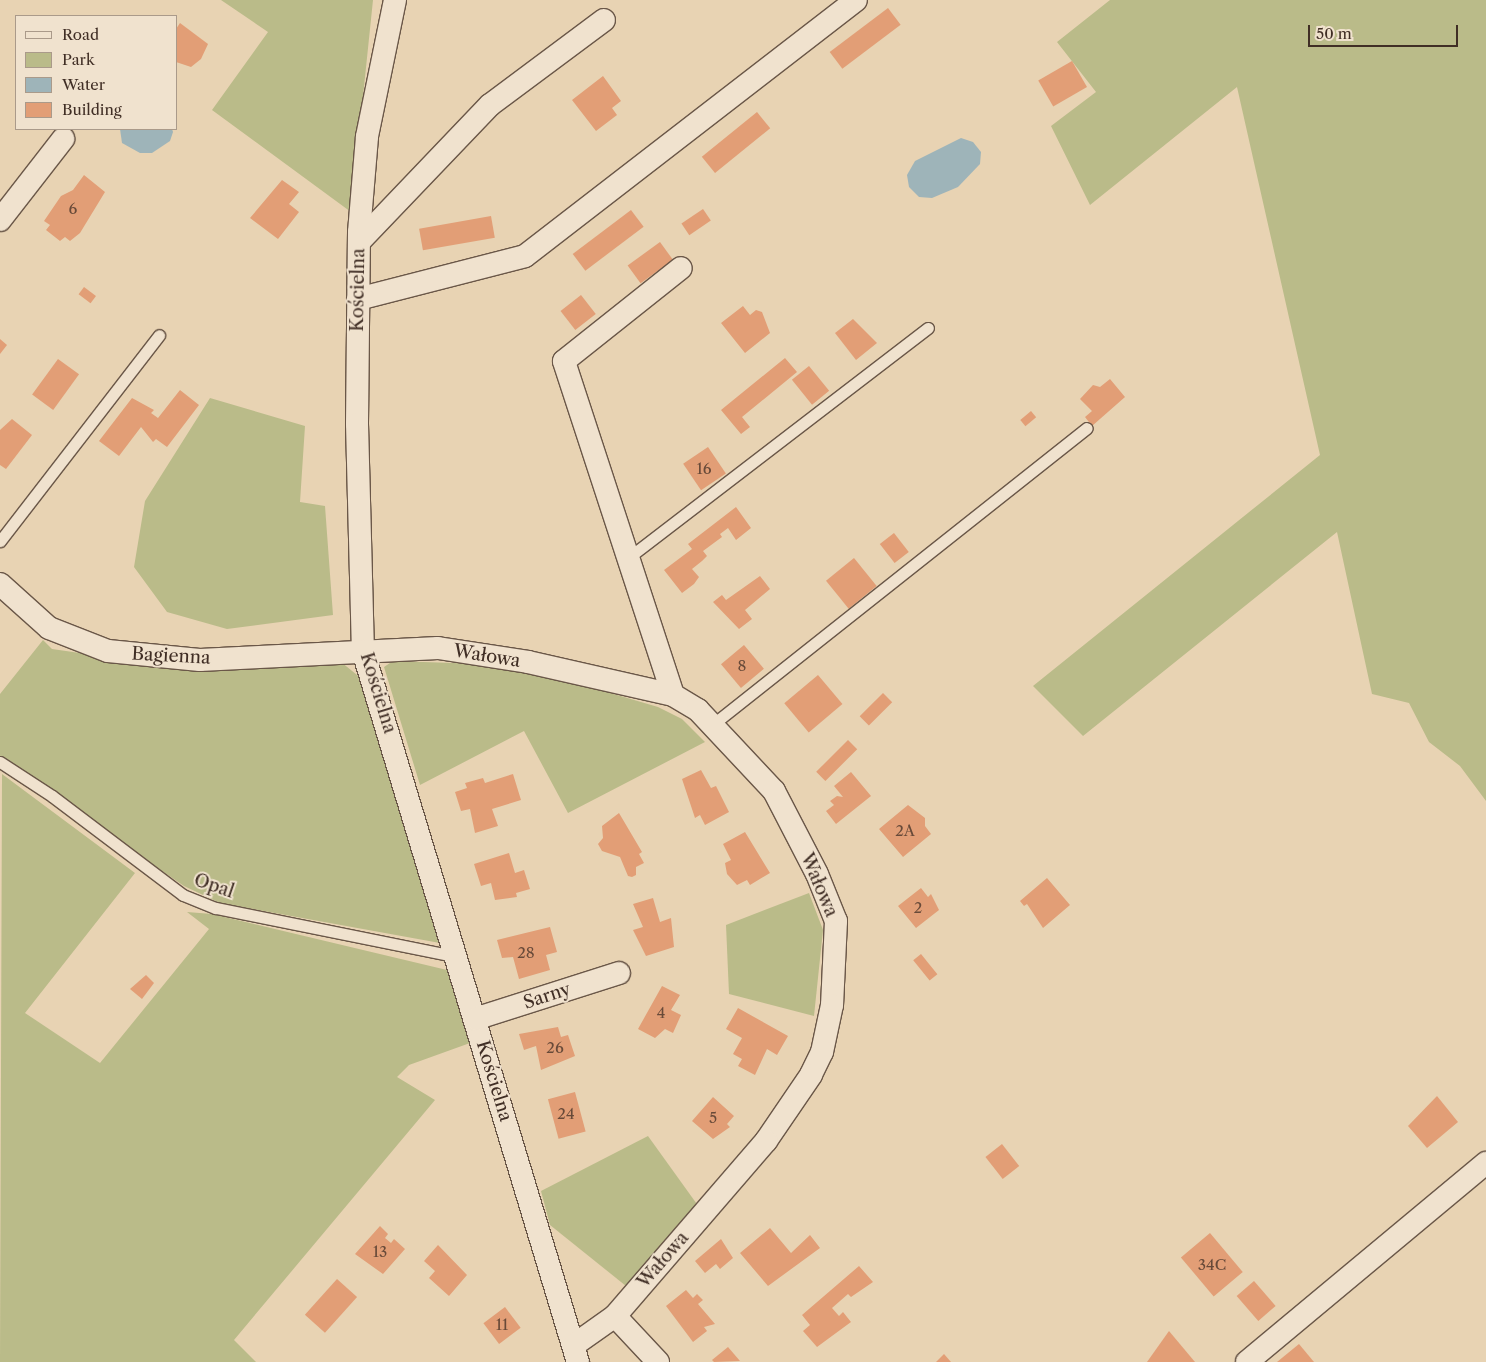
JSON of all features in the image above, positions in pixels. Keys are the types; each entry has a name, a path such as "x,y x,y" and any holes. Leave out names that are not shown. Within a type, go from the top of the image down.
{"street":[{"name":"Kościelna","path":"395,0 367,137 359,242 357,433 364,651 576,1353"},
{"path":"358,299 525,256 856,0"},
{"path":"359,242 490,104 604,20"},
{"path":"0,220 63,139"},
{"path":"673,695 564,361 681,268"},
{"name":"Bagienna","path":"0,584 49,628 108,651 200,660 364,651"},
{"name":"Wałowa","path":"364,651 438,648 479,653 673,695 698,710 774,791 817,874 836,921 832,1005 822,1052 789,1109 766,1141 615,1316 576,1353"},
{"name":"Sarny","path":"475,1019 619,973"},
{"path":"1247,1362 1486,1164"},
{"path":"615,1316 658,1362"}],"lane":[{"path":"628,558 928,328"},
{"path":"0,541 159,335"},
{"path":"712,725 1087,428"},
{"name":"Opal","path":"0,762 52,796 183,895 216,908 455,956"}],"green space":[{"path":"221,0 373,0 351,212 212,110 268,32"},
{"path":"1110,0 1486,0 1486,801 1460,766 1429,742 1409,703 1372,694 1337,532 1083,736 1033,686 1320,455 1237,87 1090,205 1051,126 1096,92 1057,42"},
{"path":"210,398 305,426 300,502 325,506 333,615 227,629 167,612 134,567 145,501"},
{"path":"43,640 52,649 198,670 341,662 362,679 440,943 220,903 184,886 0,760 0,694"},
{"path":"393,661 483,664 600,690 658,707 682,719 705,742 568,813 524,731 420,785 384,667"},
{"path":"2,774 135,873 25,1013 100,1063 209,929 187,912 212,914 447,970 470,1043 409,1065 397,1077 435,1100 234,1340 256,1362 0,1362"},
{"path":"809,893 823,930 814,1016 729,994 726,925"},
{"path":"648,1136 699,1207 626,1286 550,1225 541,1191"}],"water":[{"path":"120,130 172,130 173,132 170,141 152,153 140,153 122,143"},
{"path":"961,138 973,142 981,152 980,164 958,187 932,198 919,197 909,187 907,175 915,161"}],"building":[{"path":"888,8 901,25 842,69 830,52"},
{"path":"180,23 208,44 201,59 191,67 178,63 178,26"},
{"path":"1072,61 1087,87 1053,106 1038,80"},
{"path":"603,76 621,101 612,108 617,115 596,131 572,100"},
{"path":"757,112 770,128 715,173 702,157"},
{"path":"84,175 105,192 80,233 70,241 65,237 60,241 46,230 50,225 44,221 61,196 73,190"},
{"path":"282,180 299,192 289,204 299,212 278,239 250,218"},
{"path":"703,209 711,221 689,235 681,224"},
{"path":"631,210 644,227 585,271 573,254"},
{"path":"491,216 495,238 423,250 419,229"},
{"path":"660,242 673,260 641,283 628,266"},
{"path":"84,287 96,296 91,303 79,294"},
{"path":"581,295 596,314 575,330 561,311"},
{"path":"743,306 750,315 756,310 762,312 770,333 745,353 721,323"},
{"path":"853,319 877,343 856,360 835,333"},
{"path":"0,339 7,345 0,354"},
{"path":"785,358 797,372 742,417 750,427 741,434 721,410"},
{"path":"58,359 79,374 53,410 32,395"},
{"path":"809,366 829,391 812,405 792,380"},
{"path":"1110,379 1125,397 1092,426 1085,417 1092,411 1080,399 1093,385 1100,387"},
{"path":"180,390 199,405 167,447 156,439 153,442 141,427 119,456 99,441 132,398 154,410 151,413 158,418"},
{"path":"1031,411 1036,417 1025,426 1020,420"},
{"path":"12,419 32,435 6,469 0,465 0,430"},
{"path":"708,447 726,474 701,490 683,464"},
{"path":"736,507 751,528 736,540 728,528 720,534 722,537 703,551 707,556 692,569 699,577 694,584 682,593 664,570 692,549 688,544"},
{"path":"894,533 909,552 895,563 880,544"},
{"path":"854,558 877,586 849,609 826,581"},
{"path":"760,576 770,589 745,610 752,619 739,629 713,602 722,595 726,600"},
{"path":"744,645 764,669 741,688 721,664"},
{"path":"818,675 842,704 809,732 784,703"},
{"path":"883,693 892,702 869,726 860,716"},
{"path":"848,740 857,749 825,781 816,772"},
{"path":"701,770 711,788 716,786 729,812 705,825 700,815 695,818 682,779"},
{"path":"851,772 871,796 836,824 826,811 834,805 830,801 837,796 843,797 834,786"},
{"path":"513,774 521,800 492,809 498,826 475,833 470,809 461,811 455,792 467,788 465,783 483,778 485,783"},
{"path":"908,805 925,818 925,826 931,834 903,857 879,829"},
{"path":"619,813 642,852 639,854 644,863 636,867 636,875 632,877 628,876 620,857 602,851 598,844 603,838 602,826"},
{"path":"745,832 770,873 750,885 747,880 737,885 727,874 725,863 731,860 723,844"},
{"path":"509,853 515,873 524,870 530,889 516,893 517,897 495,900 491,883 481,886 474,864"},
{"path":"1047,878 1070,905 1043,928 1027,904 1024,906 1020,901"},
{"path":"921,888 928,897 931,894 939,910 916,928 898,906"},
{"path":"653,898 660,922 671,918 674,947 646,956 633,930 643,927 633,904"},
{"path":"550,927 557,952 546,955 550,970 519,979 513,957 502,958 497,940"},
{"path":"921,954 937,974 930,980 913,960"},
{"path":"146,975 154,983 142,999 130,989"},
{"path":"662,986 680,995 671,1010 681,1015 673,1033 665,1029 655,1038 638,1029"},
{"path":"738,1008 788,1036 777,1055 767,1049 755,1075 738,1066 742,1059 733,1054 742,1038 726,1029"},
{"path":"558,1027 561,1037 568,1035 575,1056 541,1070 536,1046 524,1050 519,1034"},
{"path":"575,1092 586,1132 559,1139 548,1099"},
{"path":"1437,1096 1458,1122 1427,1148 1408,1126"},
{"path":"713,1097 734,1116 727,1124 730,1127 713,1139 692,1121"},
{"path":"1002,1144 1019,1166 1003,1179 985,1157"},
{"path":"380,1226 388,1234 385,1238 391,1243 394,1239 405,1249 383,1274 355,1254"},
{"path":"770,1228 791,1253 810,1235 820,1248 768,1286 740,1253"},
{"path":"1210,1233 1243,1272 1214,1296 1181,1257"},
{"path":"721,1239 733,1258 720,1269 716,1264 705,1273 695,1261"},
{"path":"438,1245 467,1275 449,1296 429,1278 435,1271 424,1261"},
{"path":"859,1266 873,1282 851,1297 848,1294 832,1308 839,1316 843,1312 851,1322 817,1347 803,1331 810,1325 802,1315"},
{"path":"337,1279 357,1297 325,1333 305,1315"},
{"path":"1254,1281 1276,1306 1258,1321 1237,1296"},
{"path":"686,1290 693,1298 697,1294 703,1300 698,1304 715,1324 704,1327 707,1331 693,1342 666,1306"},
{"path":"505,1307 521,1328 499,1344 483,1323"},
{"path":"1169,1331 1195,1362 1147,1362"},
{"path":"1299,1344 1314,1362 1277,1362"},
{"path":"728,1347 740,1361 714,1362 712,1360"},
{"path":"944,1354 951,1362 936,1362"}]}
